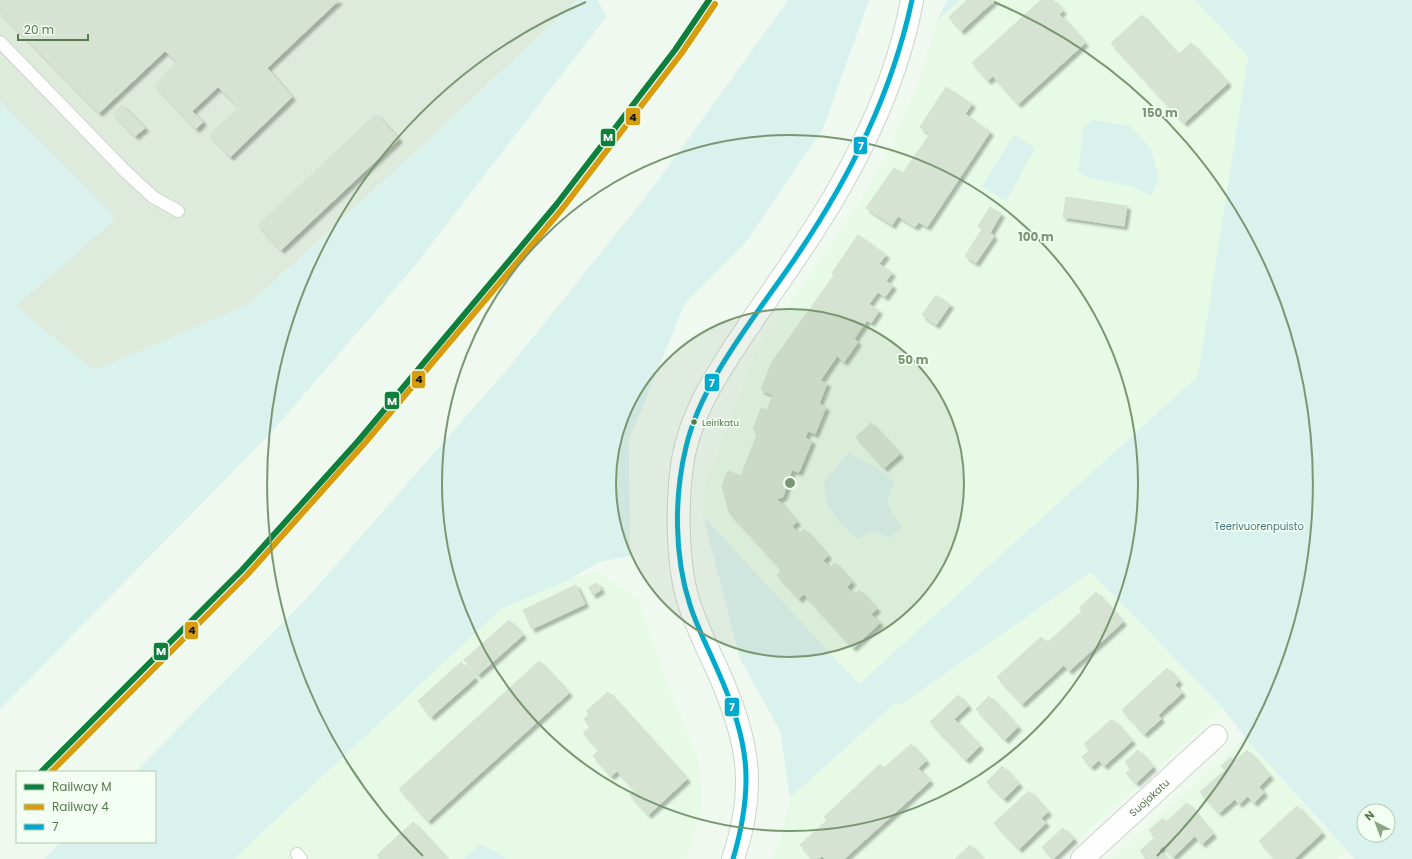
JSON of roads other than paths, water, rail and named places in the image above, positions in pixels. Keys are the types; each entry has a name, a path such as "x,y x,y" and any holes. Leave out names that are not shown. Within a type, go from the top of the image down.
{"street":[{"path":"733,859 742,830 748,795 748,777 744,746 725,686 702,638 686,593 680,540 682,465 694,422 712,382 814,230 855,161 886,89 907,25 912,0"},
{"name":"Suojakatu","path":"1082,859 1216,736"}],"lane":[{"path":"0,42 125,171 153,197 178,211"}],"rail line":[{"name":"M","path":"42,771 242,570 359,440 556,205 675,50 709,0"},
{"name":"4","path":"52,771 247,575 364,444 562,209 681,54 715,4"}],"place":[{"name":"Leirikatu","path":"694,422"}],"park label":[{"name":"Teerivuorenpuisto","path":"1259,526"}]}
